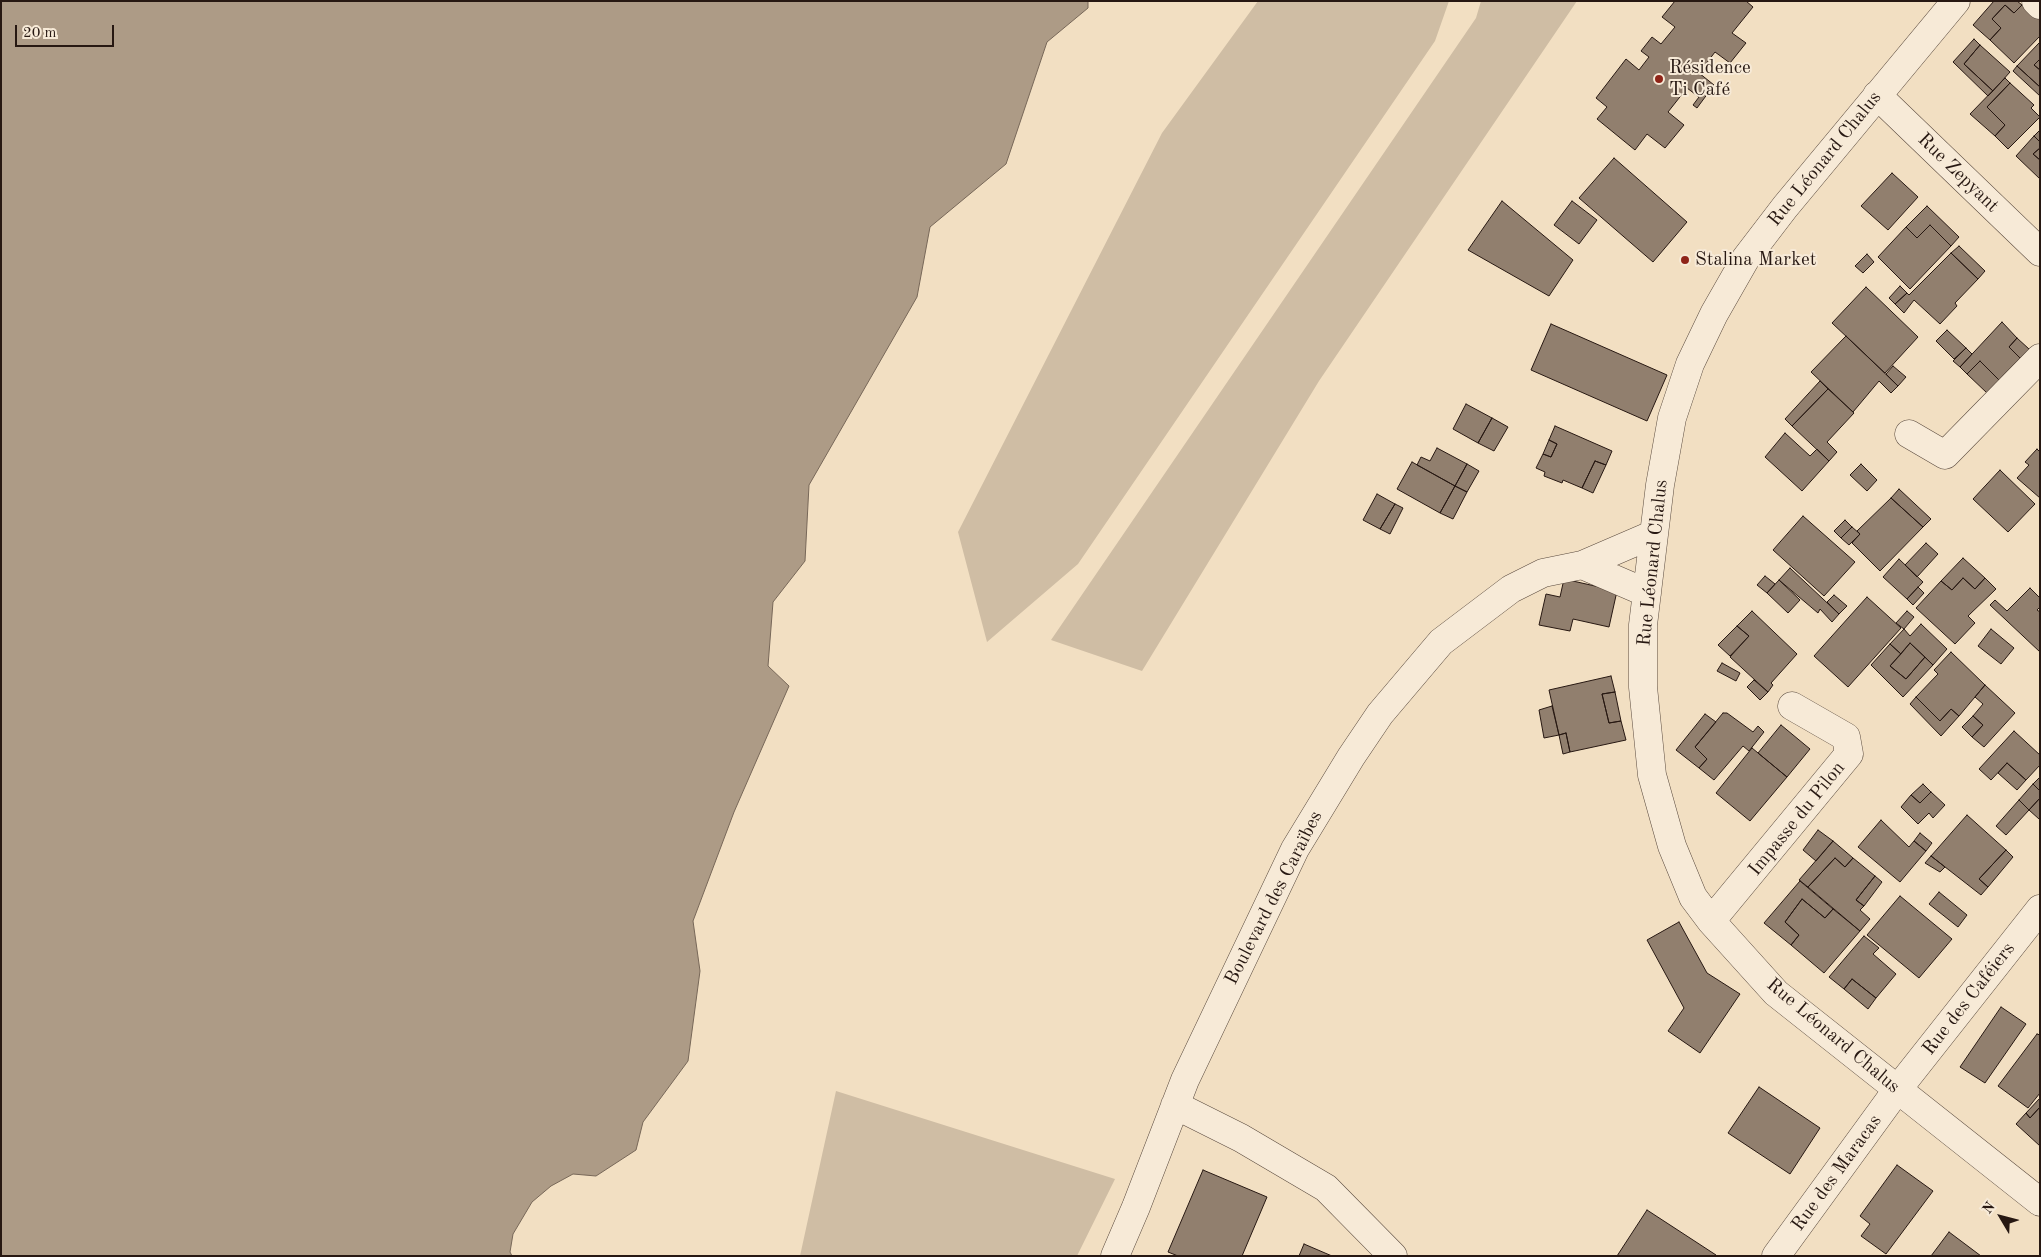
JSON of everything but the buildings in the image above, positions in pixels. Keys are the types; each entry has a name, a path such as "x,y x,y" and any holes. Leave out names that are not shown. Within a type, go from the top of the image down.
{"street":[{"name":"Rue Léonard Chalus","path":"1956,1 1877,95 1746,258 1714,314 1690,364 1672,418 1654,534 1643,625 1643,688 1652,775 1672,846 1694,897 1711,921 1776,993 2040,1202"},
{"path":"2036,1 2040,5"},
{"name":"Rue Zepyant","path":"1877,95 2040,252"},
{"path":"1909,434 1945,455 2040,358"},
{"name":"Boulevard des Caraïbes","path":"1115,1256 1136,1207 1184,1080 1295,849 1351,757 1380,714 1441,642 1511,589 1543,573 1582,565 1654,534"},
{"path":"1582,565 1647,593"},
{"name":"Impasse du Pilon","path":"1711,921 1849,754 1846,737 1792,706"},
{"name":"Rue des Caféiers","path":"1897,1090 2040,909"},
{"name":"Rue des Maracas","path":"1776,1256 1897,1090"},
{"path":"1175,1106 1241,1138 1326,1188 1392,1256"}],"shaded area":[{"path":"1,1 1088,1 1088,8 1047,42 1006,164 930,227 917,297 809,485 805,561 773,602 768,666 789,686 734,812 693,921 700,971 688,1061 643,1122 636,1150 596,1176 573,1174 551,1186 532,1202 513,1234 510,1252 512,1256 1,1256"},
{"path":"1258,1 1449,1 1435,41 1078,564 987,642 958,532 1162,133"},
{"path":"1481,1 1577,1 1319,381 1142,671 1051,640 1476,18"},
{"path":"836,1091 1115,1179 1077,1256 800,1256"}],"place":[{"name":"Résidence Ti Café","path":"1659,79"},
{"name":"Stalina Market","path":"1685,260"}]}
